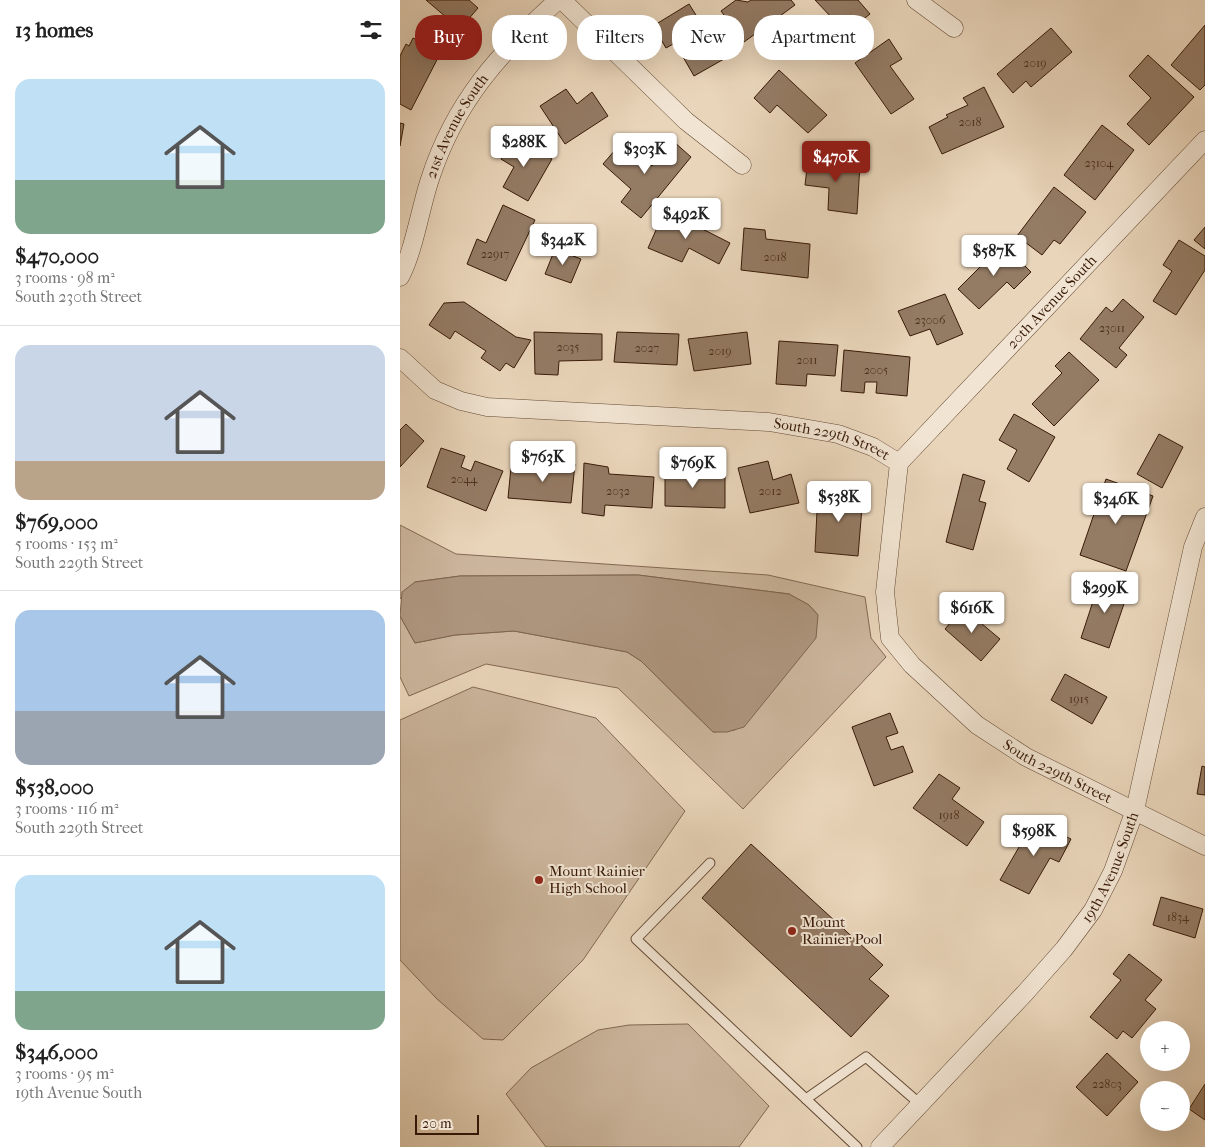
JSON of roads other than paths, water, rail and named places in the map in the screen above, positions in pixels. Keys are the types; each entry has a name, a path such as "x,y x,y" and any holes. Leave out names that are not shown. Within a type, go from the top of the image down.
{"street":[{"path":"560,0 686,121 742,165"},
{"name":"21st Avenue South","path":"400,277 438,155 463,105 491,68 524,31 560,0"},
{"path":"916,0 954,28"},
{"name":"20th Avenue South","path":"899,463 1205,140"},
{"name":"South 229th Street","path":"400,358 435,390 461,401 487,407 768,422 838,434 873,447 899,463 885,592 890,638 912,665 977,725 1026,757 1205,846"},
{"name":"19th Avenue South","path":"880,1147 1025,993 1064,949 1093,910 1113,871 1135,810 1193,547 1205,517"}],"lane":[{"path":"710,863 636,939 857,1147"},
{"path":"806,1099 866,1057 920,1104"}],"place":[{"name":"Mount Rainier High School","path":"539,880"},
{"name":"Mount Rainier Pool","path":"792,931"}]}
